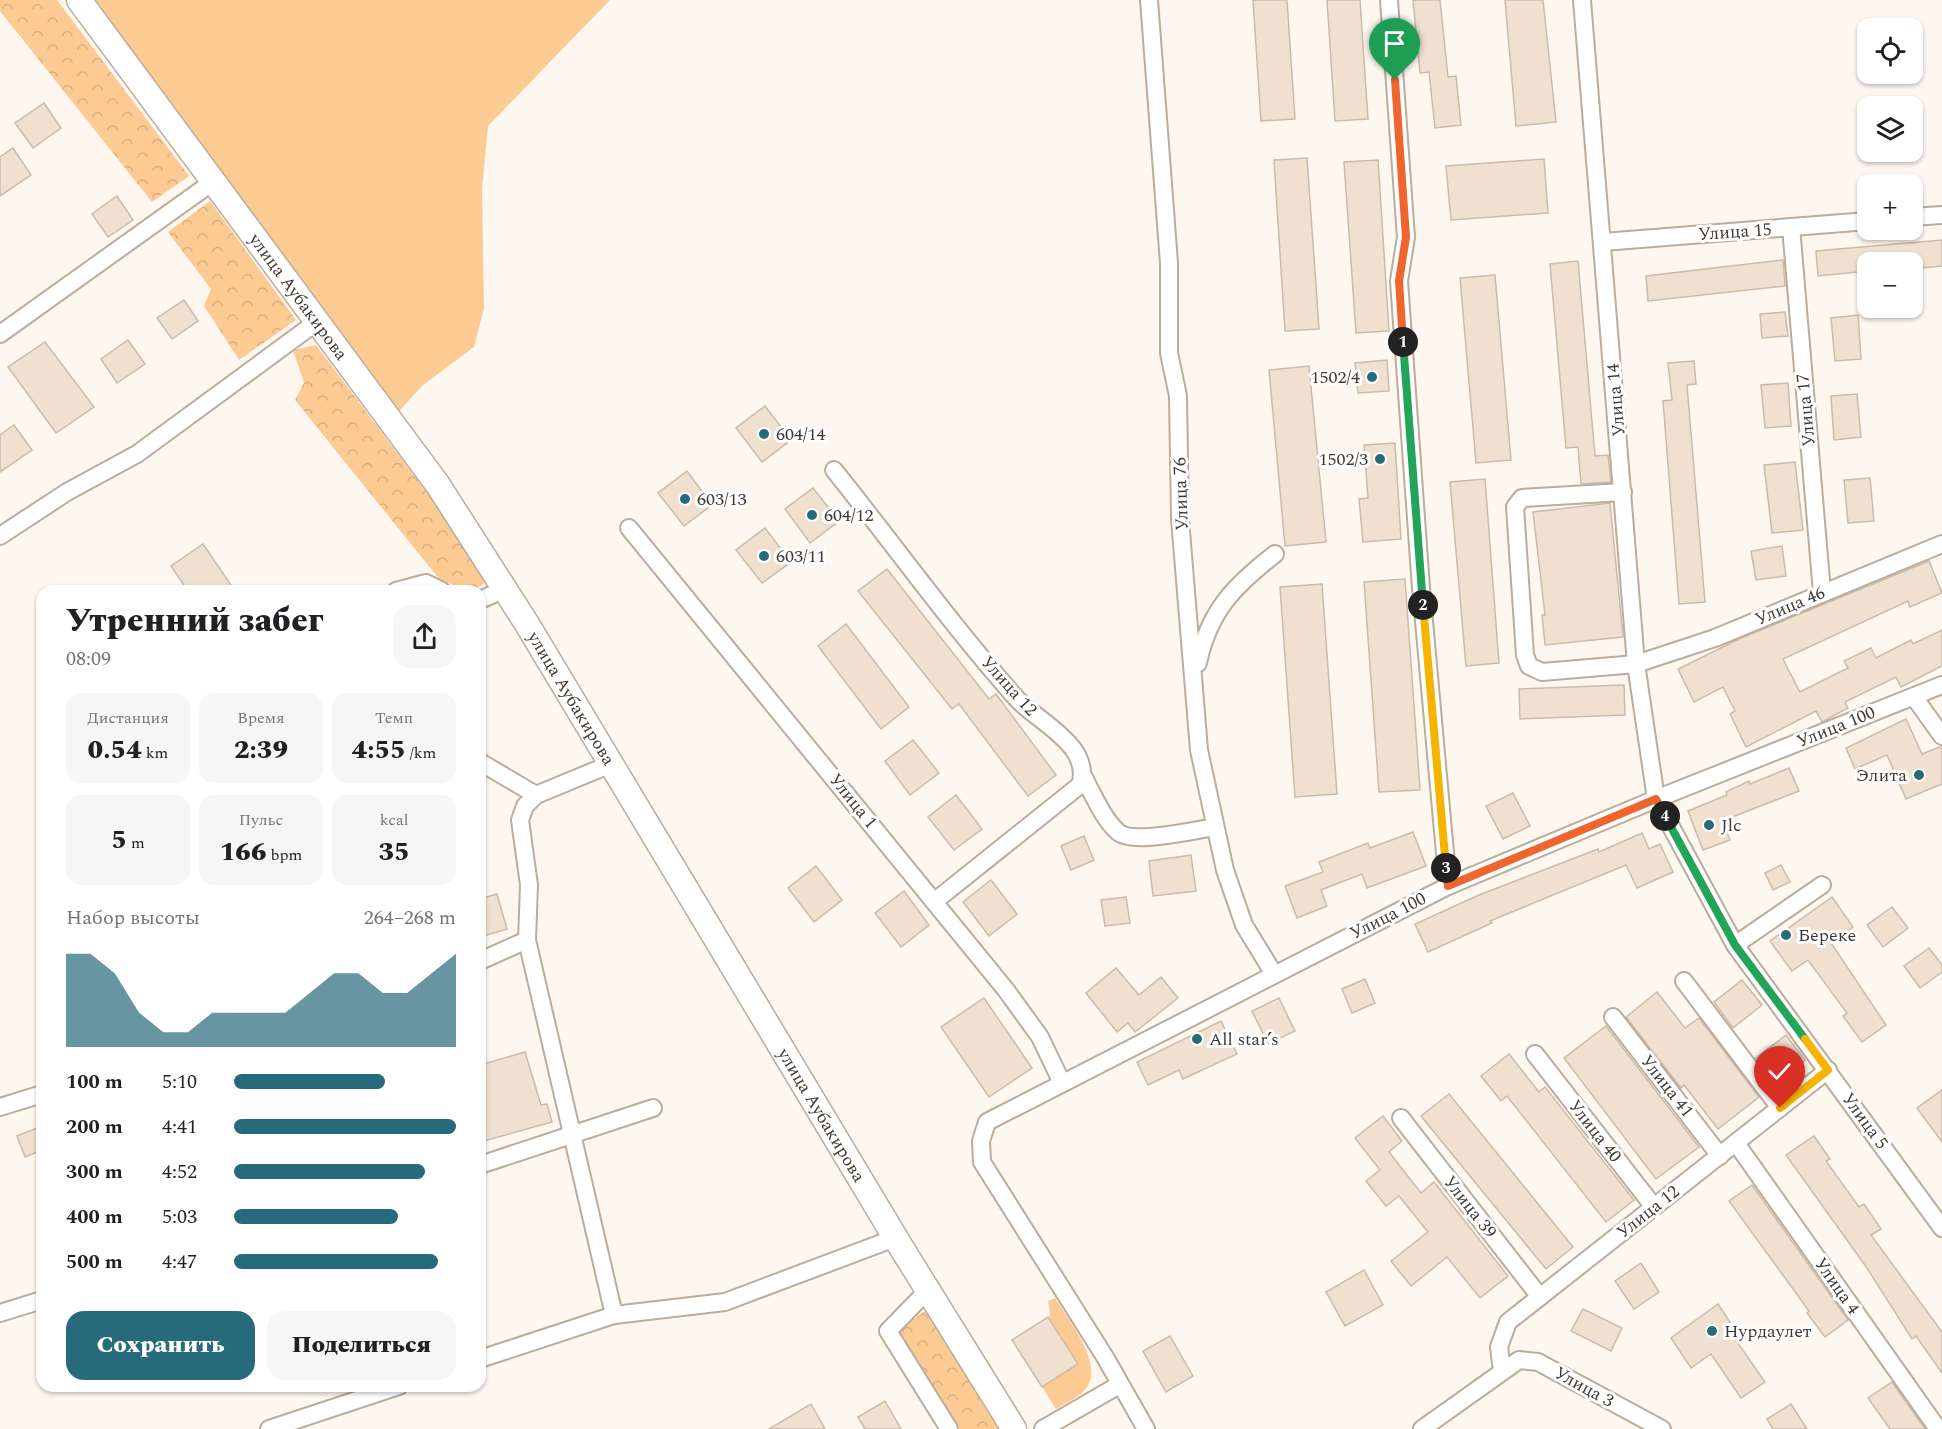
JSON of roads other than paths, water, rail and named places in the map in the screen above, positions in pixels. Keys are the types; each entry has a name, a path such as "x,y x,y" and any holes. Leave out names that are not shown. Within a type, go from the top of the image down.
{"main road":[{"name":"улица Аубакирова","path":"79,0 438,485 505,589 895,1238 1014,1429"}],"street":[{"name":"Улица 76","path":"1149,0 1169,263 1169,353 1178,396 1180,519 1199,750 1224,870 1244,925 1274,974"},
{"path":"1389,0 1406,237 1399,281 1421,588 1448,886"},
{"name":"Улица 14","path":"1582,0 1604,242 1636,664 1656,799"},
{"path":"0,334 214,181"},
{"path":"1923,216 1942,215"},
{"name":"Улица 15","path":"1604,242 1857,222"},
{"name":"Улица 17","path":"1791,227 1822,593"},
{"path":"0,536 67,492 137,454 318,321"},
{"name":"Улица 12","path":"834,470 1018,699 1063,737 1081,765 1083,776 1111,825 1120,834 1136,838 1215,827"},
{"name":"Улица 46","path":"1623,492 1522,498 1515,507 1525,655 1529,666 1542,672 1636,664 1715,638 1942,544"},
{"name":"Улица 1","path":"629,528 1006,990 1040,1037 1062,1083"},
{"path":"1194,684 1203,639 1225,598 1242,580 1275,554"},
{"path":"486,597 505,589"},
{"name":"Улица 100","path":"1119,1385 1105,1357 982,1162 981,1141 987,1122 1448,886 1656,799 1942,685"},
{"path":"1914,697 1942,736"},
{"path":"611,764 536,795 525,806 520,820 529,885 527,940 614,1315"},
{"path":"486,766 536,795"},
{"path":"935,902 1080,785 1083,776"},
{"name":"Улица 5","path":"1656,799 1735,945 1942,1228"},
{"path":"1735,945 1822,885"},
{"path":"486,958 527,940"},
{"path":"1684,981 1780,1108"},
{"name":"Улица 41","path":"1613,1017 1720,1156"},
{"name":"Улица 40","path":"1535,1054 1654,1207"},
{"name":"Улица 12","path":"1502,1371 1499,1347 1503,1329 1508,1322 1828,1070"},
{"path":"0,1107 36,1096"},
{"path":"486,1163 653,1108"},
{"name":"Улица 39","path":"1401,1118 1540,1297"},
{"name":"Улица 4","path":"1736,1143 1938,1429"},
{"path":"486,1357 614,1315 725,1302 895,1238"},
{"path":"928,1290 888,1331 949,1429"},
{"path":"0,1313 36,1302"},
{"name":"Улица 3","path":"1502,1371 1519,1360 1538,1362 1662,1429"},
{"path":"1422,1429 1502,1371"},
{"path":"1043,1429 1119,1385 1146,1429"},
{"path":"269,1429 381,1392"}],"place":[{"name":"1502/4","path":"1372,377"},
{"name":"604/14","path":"764,434"},
{"name":"1502/3","path":"1380,459"},
{"name":"603/13","path":"685,499"},
{"name":"604/12","path":"812,515"},
{"name":"603/11","path":"764,556"},
{"name":"Элита","path":"1919,775"},
{"name":"Jlc","path":"1709,825"},
{"name":"Береке","path":"1786,935"},
{"name":"All star’s","path":"1197,1039"},
{"name":"Нурдаулет","path":"1712,1331"}]}
